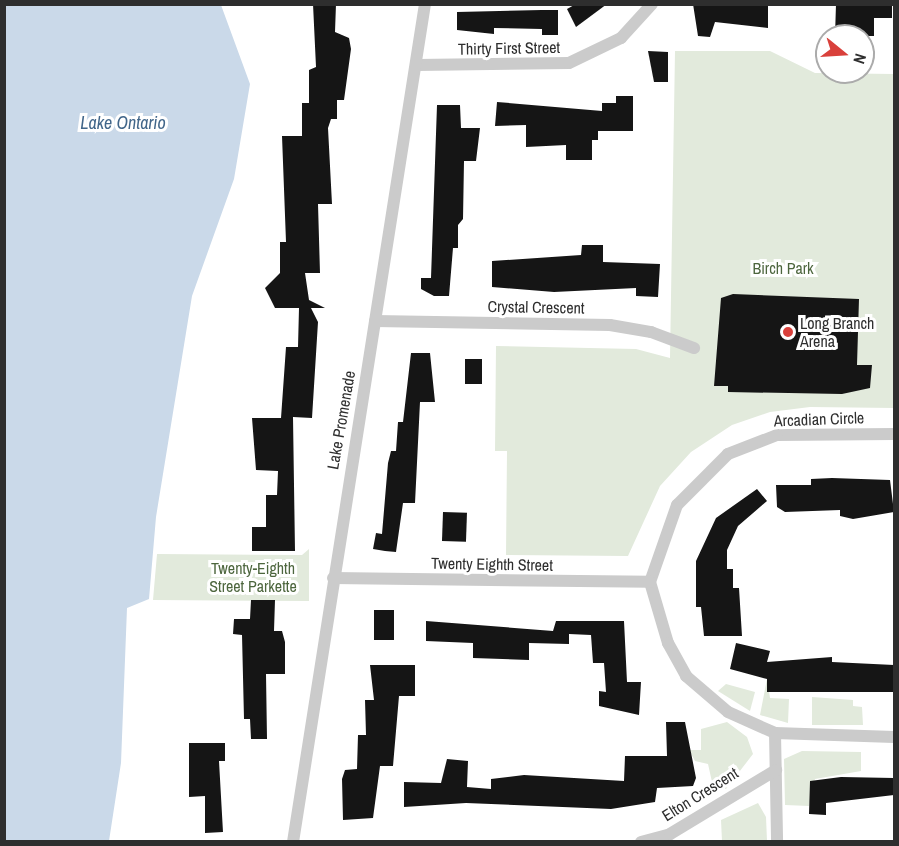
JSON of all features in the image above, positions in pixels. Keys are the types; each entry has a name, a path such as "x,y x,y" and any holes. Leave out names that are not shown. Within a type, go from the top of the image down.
{"street":[{"name":"Lake Promenade","path":"293,842 425,4"},
{"name":"Thirty First Street","path":"417,64 569,63 621,38 652,4"},
{"name":"Crystal Crescent","path":"375,321 610,325 651,332 694,348"},
{"name":"Arcadian Circle","path":"650,582 677,505 728,454 777,435 894,434"},
{"name":"Twenty Eighth Street","path":"333,578 650,582"},
{"path":"650,582 668,643 686,676 728,712 775,733 894,737"},
{"path":"775,733 777,842"},
{"name":"Elton Crescent","path":"641,842 670,834 776,770"}],"green space":[{"name":"Birch Park","path":"675,51 770,51 815,73 815,84 875,84 875,74 894,74 894,408 810,407 770,412 732,425 691,452 660,486 628,556 506,555 507,451 495,451 496,346 636,349 670,358"},
{"name":"Twenty-Eighth Street Parkette","path":"309,549 309,601 153,600 157,554 302,555"},
{"path":"767,679 770,698 789,699 788,723 760,715"},
{"path":"726,684 755,692 750,711 718,691"},
{"path":"812,697 853,700 853,706 862,707 863,725 812,725"},
{"path":"727,722 747,737 753,754 726,789 712,782 708,764 695,761 689,750 701,750 701,729"},
{"path":"802,751 861,752 861,771 815,779 809,806 785,805 784,759"},
{"path":"758,803 766,817 767,841 722,841 721,820"}],"water":[{"name":"Lake Ontario","path":"5,4 221,5 250,84 234,179 192,296 156,517 149,599 127,608 121,763 109,841 5,841"}],"building":[{"path":"313,4 336,4 335,32 349,38 351,49 344,100 337,100 337,119 331,119 328,128 332,204 318,204 320,273 305,273 309,300 325,308 311,308 318,322 312,418 293,417 295,551 252,551 252,527 266,527 266,495 277,495 278,471 256,470 252,418 281,418 286,347 298,347 299,308 275,308 265,288 280,273 280,242 286,242 282,136 302,136 302,103 309,103 309,70 316,67"},
{"path":"576,4 607,4 576,27 567,9"},
{"path":"693,4 768,4 768,28 715,22 710,37 698,36"},
{"path":"836,4 892,4 892,18 874,18 874,24 835,24"},
{"path":"558,10 558,35 542,35 542,29 494,28 494,34 457,30 457,12"},
{"path":"648,51 668,52 668,82 654,82"},
{"path":"616,96 633,96 633,131 598,131 598,140 592,140 592,160 566,160 566,145 526,147 526,125 495,126 497,102 602,111 602,103 616,103"},
{"path":"437,105 460,105 461,128 480,128 476,161 464,161 463,219 458,225 458,248 453,248 449,296 434,296 421,289 421,278 431,278"},
{"path":"582,245 603,245 603,262 660,264 658,297 636,296 636,288 554,292 492,287 492,261 581,255"},
{"name":"Long Branch Arena","path":"733,294 859,299 857,365 872,365 870,388 842,394 728,392 728,386 714,386 721,298"},
{"path":"411,353 430,353 435,402 420,402 415,503 403,503 396,552 385,551 373,549 376,533 382,534 388,463 391,451 396,451 398,422 403,422"},
{"path":"465,359 482,359 482,384 465,384"},
{"path":"811,479 890,480 894,512 853,519 840,516 840,510 785,512 777,507 776,485 811,485"},
{"path":"757,489 767,501 738,526 727,550 727,569 733,569 733,588 739,588 742,636 704,636 701,607 696,607 696,561 716,518"},
{"path":"443,512 467,513 466,542 442,541"},
{"path":"251,600 275,600 274,631 282,631 285,642 285,674 266,674 267,739 251,739 250,719 244,719 242,635 233,634 234,619 250,619"},
{"path":"374,610 394,610 394,640 374,640"},
{"path":"426,621 553,631 556,621 624,621 627,682 641,682 639,715 599,706 599,691 606,692 604,663 593,663 591,635 569,634 569,644 529,643 529,660 473,658 473,643 426,641"},
{"path":"736,643 770,651 767,662 832,657 832,662 894,665 894,692 767,692 767,679 730,669"},
{"path":"370,665 415,665 415,696 399,696 393,766 380,766 373,818 343,820 342,779 345,770 357,769 358,735 366,735 365,700 374,700"},
{"path":"666,722 685,722 696,778 693,786 657,788 655,802 611,809 466,803 404,807 404,782 441,783 447,759 468,761 467,787 491,789 491,779 524,775 624,781 625,756 667,756"},
{"path":"189,743 225,743 225,761 219,761 223,832 205,833 205,796 189,797"},
{"path":"841,777 894,778 894,795 826,803 826,815 809,814 810,781"}],"place":[{"name":"Long Branch Arena","path":"788,332"}]}
